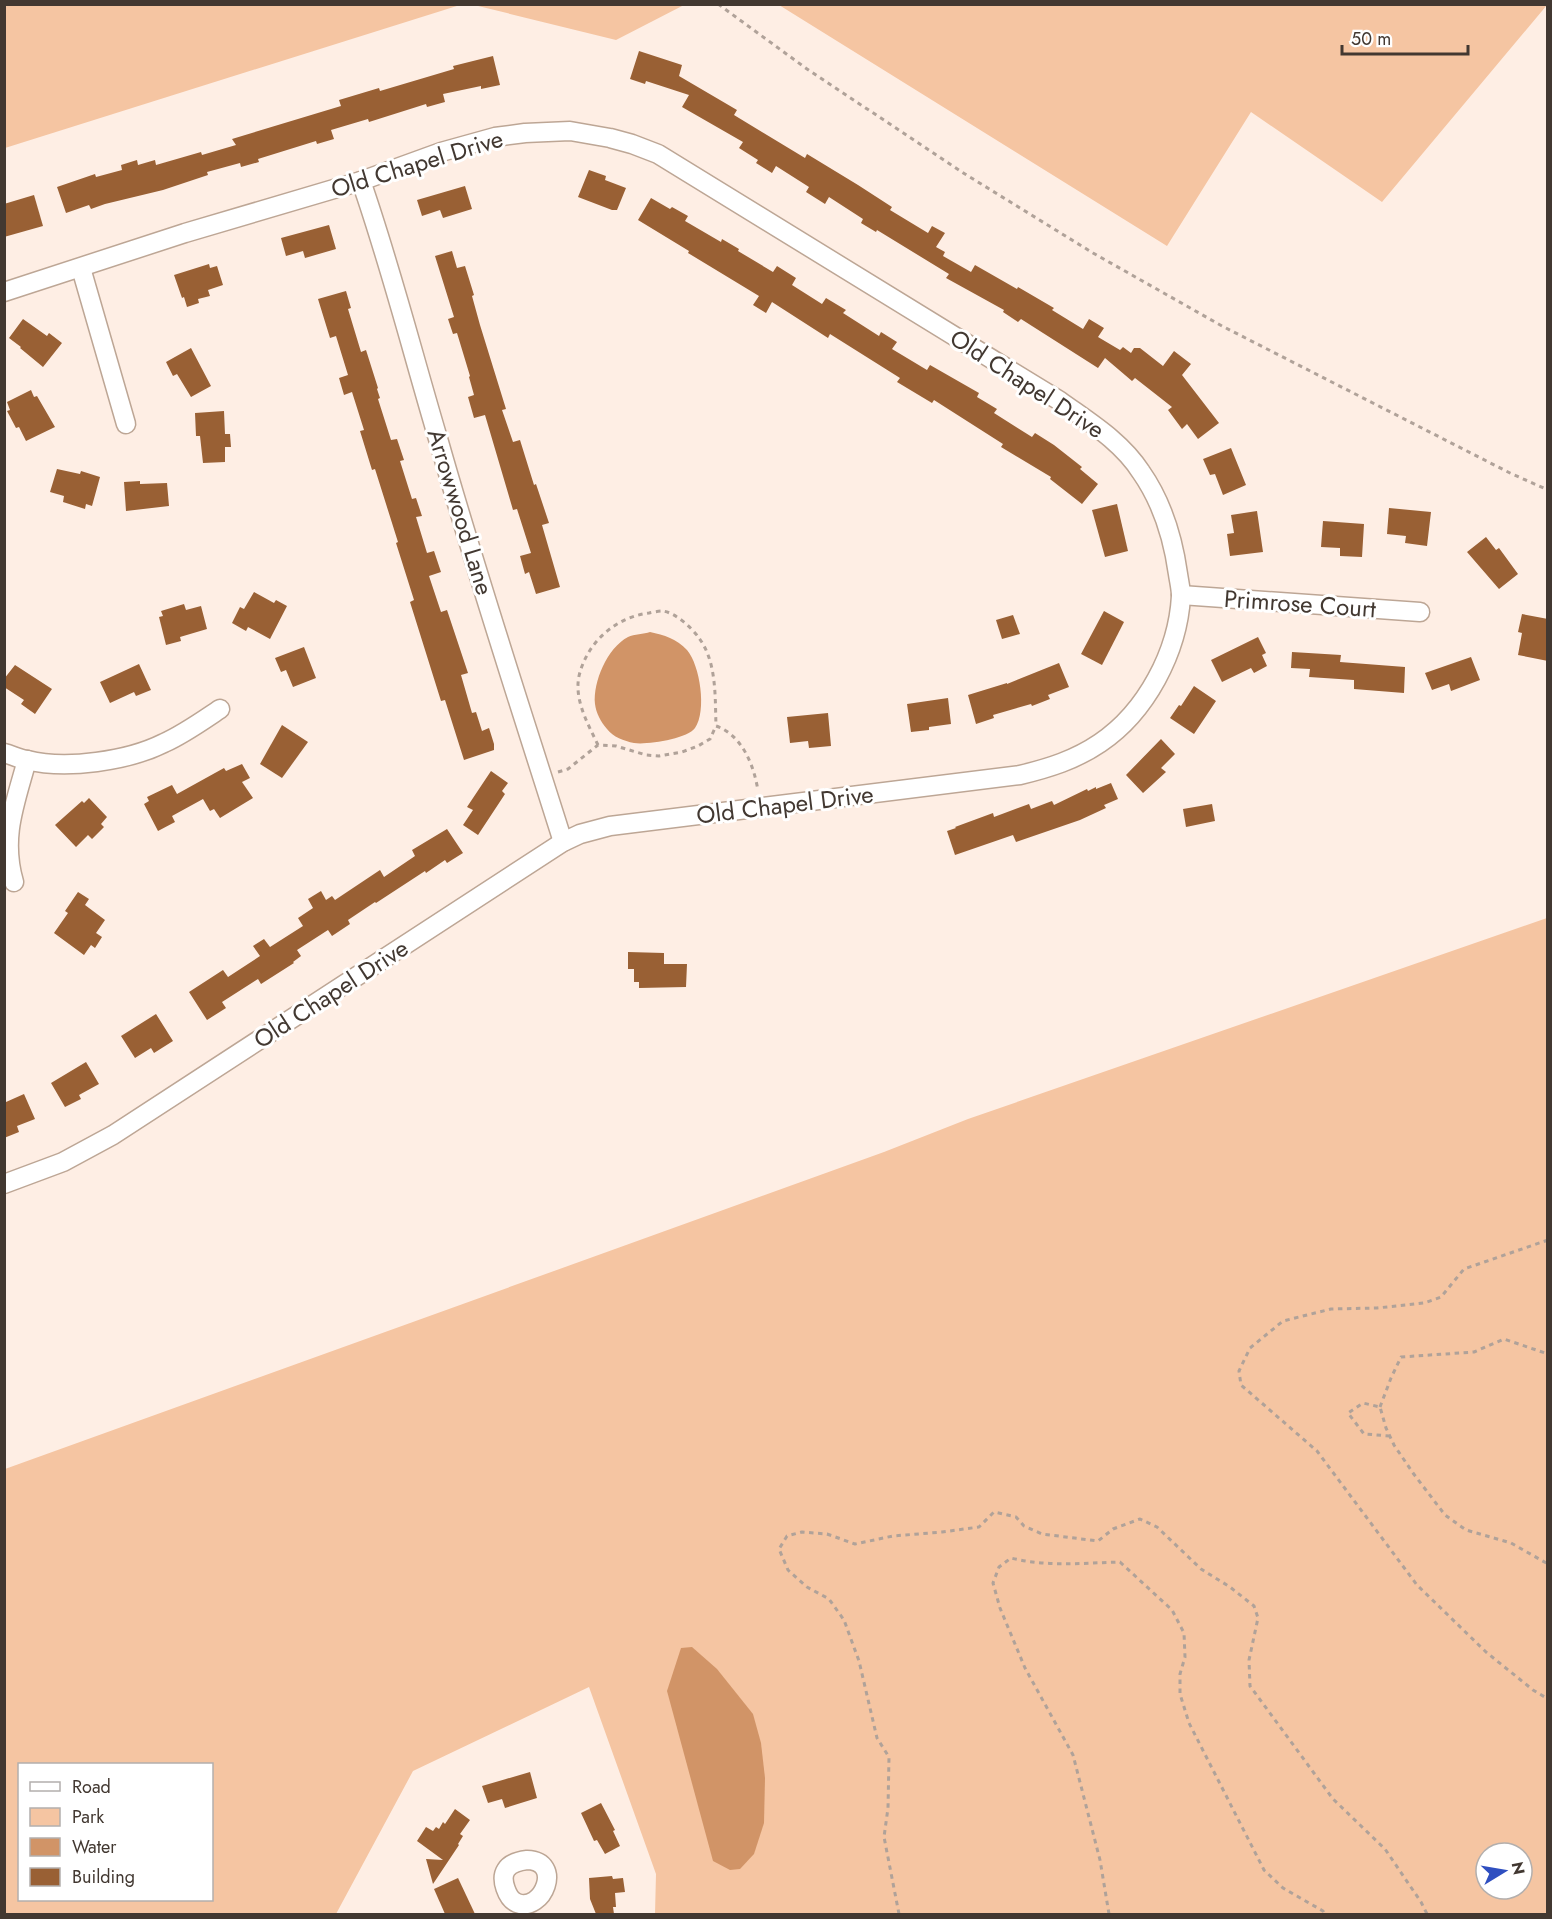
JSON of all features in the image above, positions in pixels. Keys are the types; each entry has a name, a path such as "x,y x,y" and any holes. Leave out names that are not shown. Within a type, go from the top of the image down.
{"street":[{"name":"Old Chapel Drive","path":"4,292 185,233 361,181 469,143 550,130 592,134 632,144 657,154 1060,401 1112,438 1140,470 1161,508 1176,555 1181,595 1173,640 1164,665 1151,687 1137,708 1119,728 1083,754 1065,763 1020,775 610,826 580,834 563,842 122,1130 63,1162 4,1184"},
{"name":"Arrowwood Lane","path":"361,181 410,338 490,613 563,842"},
{"path":"81,268 126,424"},
{"name":"Primrose Court","path":"1181,595 1420,612"},
{"path":"4,753 52,764 109,760 164,744 220,709"},
{"path":"14,882 10,868 8,836 27,760"}],"path":[{"path":"718,4 807,69 945,161 1093,253 1222,326 1510,473 1548,490"},
{"path":"543,777 568,769 598,745 616,746 652,755 682,752 710,739 716,726 711,662 700,639 672,614 663,611 631,616 603,634 590,651 579,677 579,694 583,715 598,745"},
{"path":"716,726 727,730 742,748 756,780 760,807"},
{"path":"1548,1240 1464,1269 1441,1297 1424,1303 1377,1308 1330,1309 1283,1321 1250,1348 1239,1371 1241,1385 1317,1451 1417,1585 1486,1652 1548,1700"},
{"path":"1548,1354 1504,1339 1474,1352 1401,1357 1390,1377 1380,1407 1390,1436 1400,1455 1445,1515 1466,1530 1511,1543 1548,1564"},
{"path":"1380,1407 1363,1403 1348,1413 1364,1434 1390,1436"},
{"path":"899,1914 884,1838 888,1808 889,1757 877,1738 859,1662 844,1620 829,1599 807,1587 788,1570 779,1549 787,1536 802,1532 827,1534 855,1544 893,1536 979,1527 994,1512 1016,1517 1024,1526 1042,1534 1098,1541 1113,1529 1140,1519 1157,1527 1201,1569 1230,1587 1254,1606 1258,1618 1249,1660 1250,1686 1333,1799 1385,1849 1427,1914"},
{"path":"1109,1914 1100,1860 1073,1755 1025,1668 997,1599 993,1583 999,1567 1011,1558 1029,1563 1120,1562 1172,1610 1184,1633 1185,1657 1180,1674 1180,1694 1189,1723 1264,1870 1282,1888 1323,1911 1324,1914"}],"green space":[{"path":"5,4 460,4 460,5 5,148"},
{"path":"684,4 616,40 474,5"},
{"path":"779,5 1547,5 1382,202 1251,112 1167,246"},
{"path":"1547,918 1547,1914 655,1914 656,1874 589,1687 413,1771 336,1914 5,1914 5,1469 884,1152 968,1119"}],"water":[{"path":"650,632 675,640 692,657 700,688 701,711 699,720 691,732 657,742 634,743 612,734 601,720 596,711 596,686 603,666 620,642 633,635"},
{"path":"692,1647 717,1669 753,1714 761,1743 765,1778 764,1823 754,1854 740,1869 730,1870 713,1861 667,1691 681,1648"}],"building":[{"path":"639,51 682,65 679,76 737,110 734,115 805,158 807,154 858,185 892,207 890,210 928,233 932,226 945,233 936,247 945,252 943,256 971,272 975,265 1054,308 1052,310 1083,329 1089,319 1104,328 1098,337 1120,350 1123,347 1131,353 1134,348 1140,348 1163,366 1174,351 1191,364 1182,375 1219,423 1198,439 1187,424 1182,429 1168,410 1172,407 1135,378 1132,381 1105,358 1098,368 1021,319 1018,322 1003,312 1004,310 946,278 949,274 877,230 876,232 861,223 863,219 829,197 825,204 806,192 809,187 776,166 772,173 756,163 758,160 739,148 743,142 682,107 689,95 646,81 645,84 630,79"},
{"path":"493,56 500,85 481,89 481,86 443,94 445,102 427,107 426,104 369,122 368,119 331,130 334,139 317,144 316,141 258,159 259,162 241,167 240,163 207,172 208,175 163,190 91,209 89,205 66,213 57,187 95,174 96,177 122,170 121,165 137,160 138,165 155,160 156,165 236,145 232,139 341,106 339,100 379,88 380,91 454,69 453,66"},
{"path":"589,170 606,176 605,180 626,188 617,210 578,197"},
{"path":"465,186 472,209 443,218 440,210 422,216 417,200"},
{"path":"34,195 43,226 4,237 4,204"},
{"path":"651,198 688,216 685,221 721,242 722,239 773,272 777,266 796,278 792,285 822,304 826,298 846,310 843,313 879,336 881,332 897,342 892,349 927,370 930,365 979,393 977,397 997,409 994,413 1032,437 1035,433 1054,445 1082,467 1080,469 1098,484 1082,504 1050,479 1051,477 1001,447 1003,444 934,400 932,403 897,382 900,378 830,334 828,338 772,302 766,313 753,305 759,296 638,220"},
{"path":"329,225 336,249 305,258 303,251 286,256 281,238"},
{"path":"452,251 457,268 465,266 480,325 506,409 502,410 513,442 520,440 549,523 542,525 560,587 536,594 529,572 525,574 520,556 531,553 517,509 513,510 485,415 474,418 468,397 474,395 470,376 457,333 453,334 448,319 454,317 435,256"},
{"path":"209,264 210,268 217,266 223,285 208,290 210,296 198,299 199,303 187,307 174,275"},
{"path":"346,291 351,308 348,309 361,352 366,350 391,440 397,439 404,460 400,461 412,499 416,498 422,516 416,517 427,553 434,551 441,572 429,576 441,612 447,610 468,673 461,675 472,713 476,712 482,731 489,728 494,744 494,750 464,760 445,700 441,701 410,602 414,600 396,543 398,542 375,469 372,470 360,431 364,430 352,392 344,395 339,378 348,375 336,336 330,338 318,299"},
{"path":"23,319 47,336 49,333 62,343 43,367 9,338"},
{"path":"191,348 211,386 191,397 177,374 173,376 166,362"},
{"path":"31,390 55,427 26,441 7,411 10,410 7,402"},
{"path":"224,411 225,434 230,434 231,447 225,447 225,462 203,463 200,436 196,436 195,413"},
{"path":"1231,448 1246,485 1223,495 1215,474 1210,475 1203,459"},
{"path":"57,469 80,474 81,471 100,477 92,506 86,504 85,509 63,502 64,496 50,492"},
{"path":"140,481 140,484 167,483 169,506 126,511 124,482"},
{"path":"1117,504 1128,551 1105,557 1092,510"},
{"path":"1389,508 1431,512 1427,546 1405,543 1406,536 1387,534"},
{"path":"1257,511 1263,552 1230,556 1227,534 1234,533 1231,515"},
{"path":"1323,521 1364,524 1362,557 1340,556 1340,548 1321,547"},
{"path":"1486,537 1496,550 1499,548 1518,574 1499,589 1467,552"},
{"path":"254,592 274,603 276,600 287,606 270,639 248,627 246,631 232,623 240,607 244,609"},
{"path":"184,604 186,610 201,606 207,629 180,637 181,641 166,645 159,617 163,616 161,611"},
{"path":"1104,611 1124,622 1102,665 1081,654"},
{"path":"1522,614 1548,619 1548,661 1518,655 1522,633 1518,632"},
{"path":"1013,615 1020,634 1002,639 996,620"},
{"path":"1258,637 1266,653 1262,655 1267,666 1254,673 1251,668 1222,682 1211,660"},
{"path":"304,647 316,678 293,687 286,670 281,672 275,658"},
{"path":"1292,652 1341,655 1340,662 1405,667 1404,693 1354,689 1354,680 1309,677 1310,669 1291,668"},
{"path":"1471,657 1480,680 1451,691 1449,684 1432,690 1425,673"},
{"path":"1059,663 1069,687 1048,695 1050,699 1032,706 1031,704 993,715 994,718 976,724 968,695 1007,684"},
{"path":"139,664 151,690 136,696 134,692 110,703 100,682"},
{"path":"15,665 52,689 35,714 21,704 24,700 4,687 4,679"},
{"path":"1194,686 1216,701 1194,734 1170,718"},
{"path":"948,698 951,724 911,732 907,704"},
{"path":"828,713 831,746 809,748 808,741 790,743 787,717"},
{"path":"282,725 308,742 282,778 260,764"},
{"path":"1161,739 1175,754 1161,768 1166,772 1143,793 1126,775"},
{"path":"242,764 250,778 242,782 253,798 220,818 214,809 210,811 203,799 172,816 175,822 158,831 144,804 149,801 147,797 172,785 177,794 224,768 226,771"},
{"path":"491,771 508,783 502,791 505,794 478,835 463,825 473,810 467,807"},
{"path":"1111,783 1118,799 1104,805 1106,808 1080,820 1016,842 1013,835 955,855 947,831 955,827 993,813 994,817 1029,804 1031,809 1052,801 1054,805 1087,789 1088,791 1096,787 1096,789"},
{"path":"89,798 107,817 101,824 104,827 92,839 88,835 76,847 55,825 82,801 84,803"},
{"path":"1212,804 1215,821 1186,827 1183,809"},
{"path":"447,829 463,853 447,863 445,860 426,873 425,871 375,902 348,920 350,924 332,936 328,930 297,950 301,956 294,963 261,984 258,979 222,1002 226,1008 207,1020 189,992 223,970 228,977 260,956 253,946 264,939 270,947 303,926 298,918 313,908 308,899 321,891 326,900 332,896 335,900 380,870 384,877 415,856 412,850"},
{"path":"78,892 89,899 85,905 105,920 96,933 102,937 95,948 91,945 84,955 54,933 68,913 65,911"},
{"path":"628,952 664,953 664,964 687,964 686,987 639,988 639,982 634,982 634,969 628,969"},
{"path":"156,1014 173,1041 154,1053 151,1048 135,1058 121,1036"},
{"path":"86,1062 99,1084 79,1095 81,1099 65,1107 51,1083"},
{"path":"24,1094 35,1119 17,1126 19,1132 4,1138 4,1098 6,1102"},
{"path":"530,1772 537,1798 505,1808 502,1799 488,1803 482,1786"},
{"path":"601,1803 615,1830 613,1831 620,1846 605,1854 597,1840 594,1841 581,1813"},
{"path":"455,1809 470,1820 460,1834 463,1836 459,1845 433,1884 426,1859 443,1860 417,1841 426,1827 433,1831 436,1827 439,1829 443,1822 445,1824"},
{"path":"612,1876 613,1879 623,1878 625,1892 615,1893 614,1914 596,1914 590,1899 589,1878"},
{"path":"458,1878 475,1914 445,1914 434,1889"}]}
